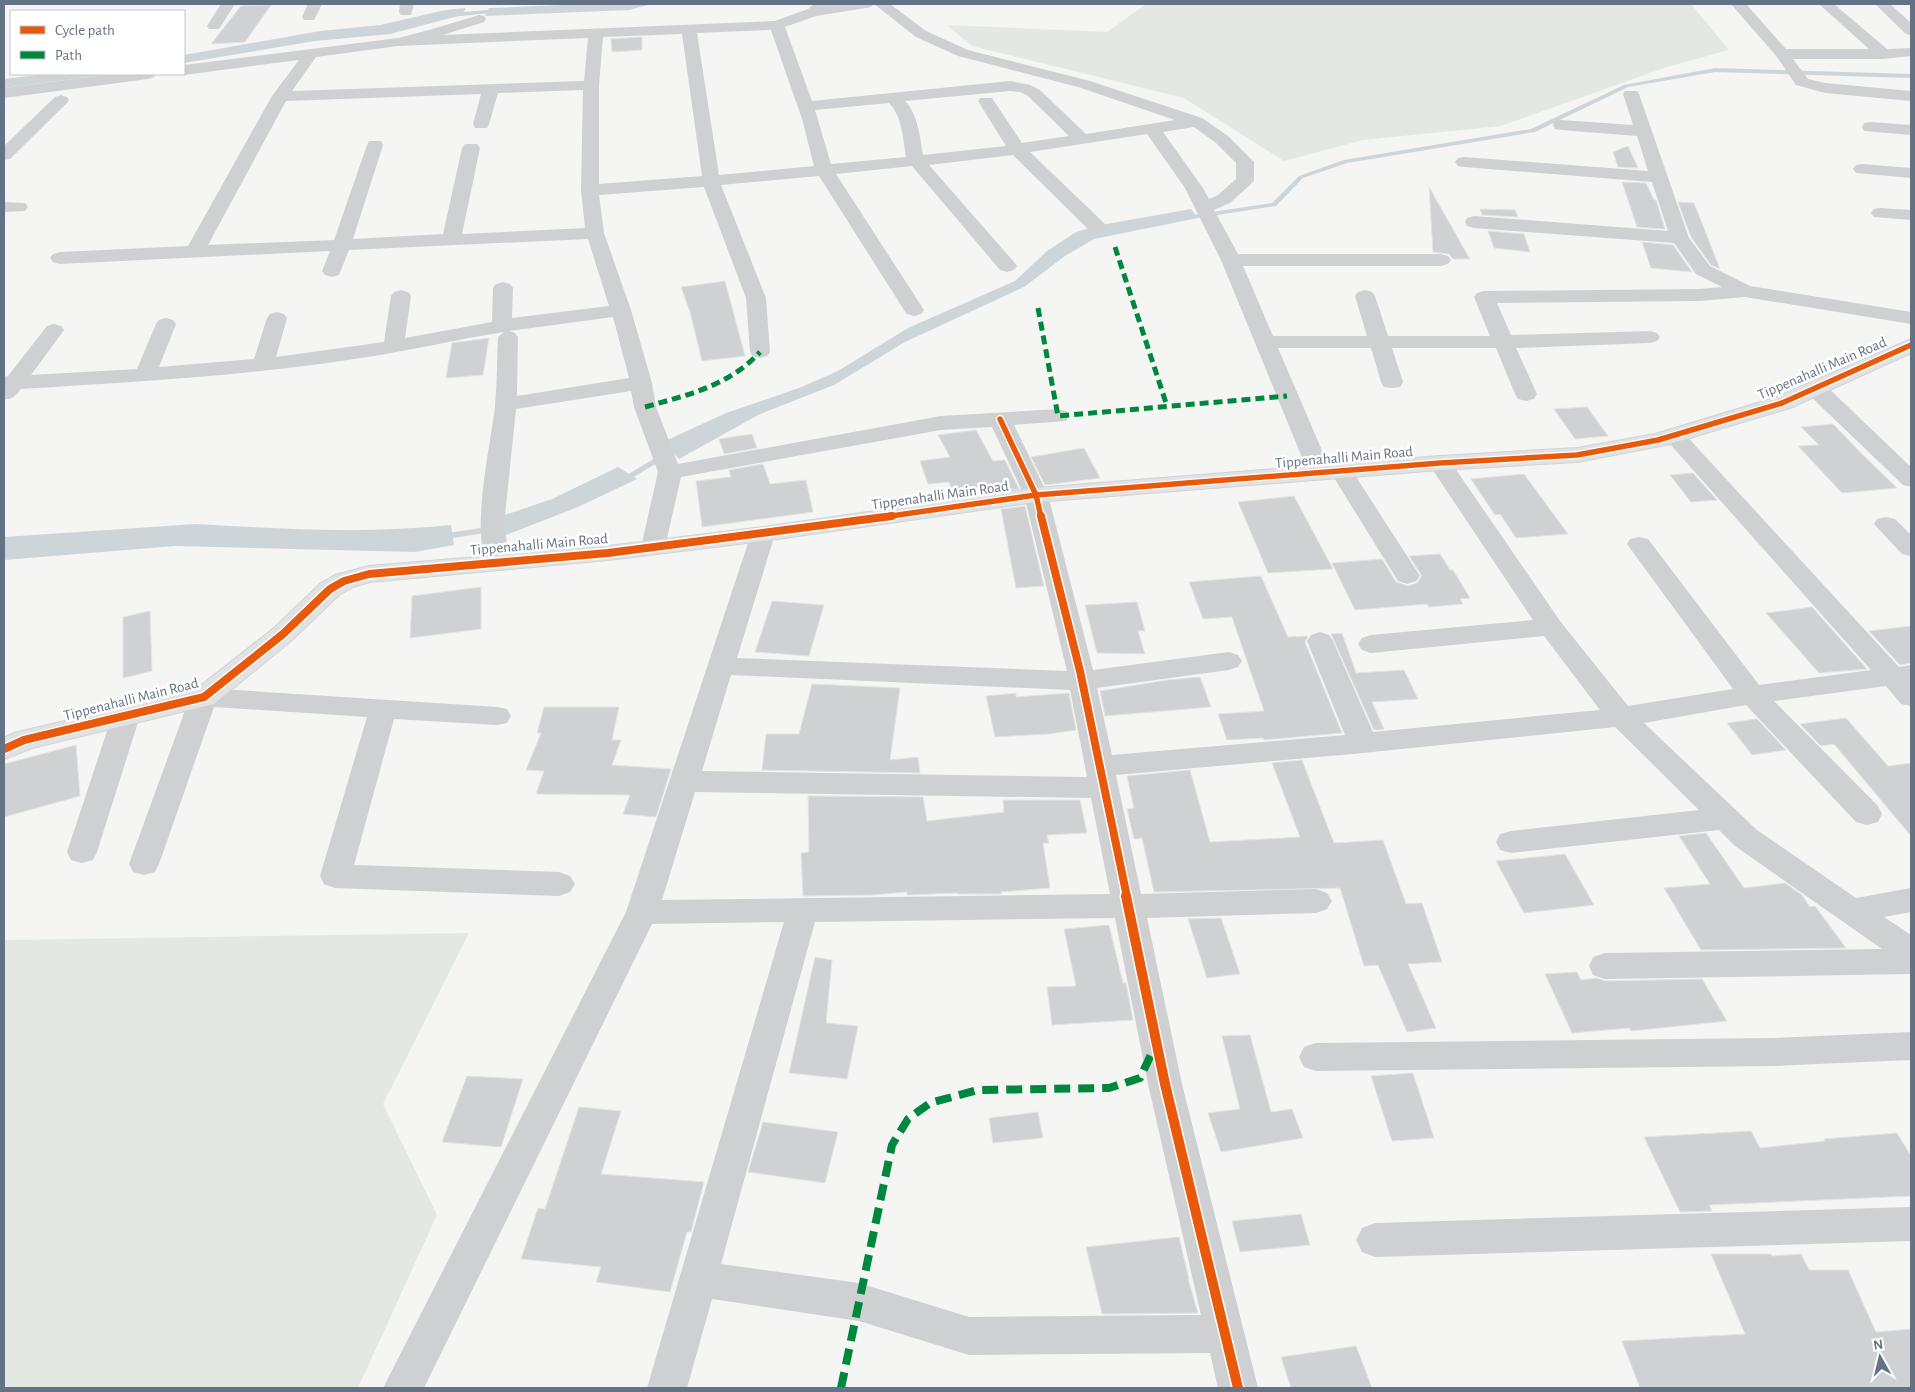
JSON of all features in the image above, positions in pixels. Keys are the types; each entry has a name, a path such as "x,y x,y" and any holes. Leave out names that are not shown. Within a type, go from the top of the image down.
{"street":[{"path":"214,26 228,4"},
{"path":"469,40 467,29 479,19 488,4"},
{"path":"185,70 398,42 777,25 818,8 866,4"},
{"path":"882,4 921,34 963,53 1084,84 1196,122 1214,131 1245,162 1245,180 1208,215"},
{"path":"1738,4 1802,82 1825,88 1911,96"},
{"path":"1826,4 1883,54"},
{"path":"1882,4 1911,30"},
{"path":"398,42 433,34 479,19"},
{"path":"777,25 805,106 823,168 914,310"},
{"path":"689,29 711,181 756,298 760,352"},
{"path":"596,34 591,85 590,190 595,233 621,310 641,383 645,407 667,464 653,547"},
{"path":"195,251 280,96 312,52"},
{"path":"1784,58 1911,52"},
{"path":"4,93 140,75"},
{"path":"280,96 591,85"},
{"path":"805,106 1010,86 1024,88 1034,93 1083,140"},
{"path":"481,124 490,88"},
{"path":"1630,94 1680,238 1703,270 1745,291"},
{"path":"892,97 902,107 910,130 915,160 1007,266"},
{"path":"4,155 61,100"},
{"path":"986,101 1017,149 1097,227"},
{"path":"590,190 711,181 1017,149 1196,122"},
{"path":"1561,126 1644,131"},
{"path":"1870,127 1911,130"},
{"path":"1152,129 1194,188 1231,260 1264,342 1330,472 1407,576"},
{"path":"332,271 375,144"},
{"path":"451,239 471,148"},
{"path":"1464,162 1659,177"},
{"path":"1862,169 1911,173"},
{"path":"1880,213 1911,215"},
{"path":"1474,222 1680,238"},
{"path":"60,258 595,233"},
{"path":"1231,260 1440,260"},
{"path":"495,544 506,404 503,288"},
{"path":"1526,394 1484,298 1698,296 1745,291 1911,318"},
{"path":"393,347 401,296"},
{"path":"1365,296 1392,382"},
{"path":"7,387 263,364 505,332 621,310"},
{"path":"263,364 277,318"},
{"path":"144,375 166,324"},
{"path":"7,387 54,330"},
{"path":"1264,342 1502,342 1650,337"},
{"name":"Tippenahalli Main Road","path":"4,748 24,740 204,697 284,634 330,589 344,581 495,544 608,553 764,534 1036,495 1440,463 1577,455 1658,440 1782,403 1911,344"},
{"path":"506,404 641,383"},
{"path":"1815,388 1911,480"},
{"path":"667,464 941,423 1058,416"},
{"path":"1000,420 1036,495 1082,681 1166,1084 1238,1388"},
{"path":"1673,435 1902,675 1911,696"},
{"path":"1440,463 1552,627 1621,717 1746,838 1911,952"},
{"path":"1886,524 1911,549"},
{"path":"403,1388 642,912 764,534"},
{"path":"1640,544 1752,695 1867,814"},
{"path":"1371,644 1552,627"},
{"path":"1320,641 1363,742"},
{"path":"721,666 1082,681 1229,661"},
{"path":"684,781 1102,777 1363,742 1621,717 1752,695 1902,675"},
{"path":"144,864 204,697 497,716"},
{"path":"383,709 335,876 559,884"},
{"path":"82,852 126,716"},
{"path":"1511,842 1725,818"},
{"path":"1851,911 1911,900"},
{"path":"642,912 1128,906 1316,901"},
{"path":"667,1388 803,910"},
{"path":"1605,966 1911,961"},
{"path":"1316,1057 1772,1052 1911,1046"},
{"path":"1375,1240 1911,1224"},
{"path":"698,1279 858,1302 969,1336 1225,1334"}],"shaded area":[{"path":"586,4 652,4 629,10 485,16 489,8"},
{"path":"1146,4 1691,4 1729,50 1667,67 1501,126 1363,140 1284,161 1184,98 972,46 947,25 1107,32"},
{"path":"466,8 462,15 390,34 315,41 185,63 185,55 320,31 380,25 445,10"},
{"path":"38,75 105,75 4,88 4,79"},
{"path":"1191,209 1198,218 1094,239 1065,256 1024,287 905,342 834,385 760,414 679,459 663,442 726,413 799,388 838,371 908,328 1015,281 1047,251 1076,232 1101,225"},
{"path":"618,467 637,479 578,507 501,537 496,518 552,499"},
{"path":"196,524 356,530 451,525 454,545 415,552 175,546 4,560 4,537"},
{"path":"469,933 383,1104 437,1215 358,1388 4,1388 4,940"}],"building":[{"path":"271,5 245,42 211,44 241,6"},
{"path":"642,37 642,50 612,52 611,39"},
{"path":"1628,146 1638,168 1618,167 1613,152"},
{"path":"1622,182 1646,183 1654,200 1656,200 1665,229 1637,227"},
{"path":"1429,187 1470,259 1453,259 1449,254 1433,252"},
{"path":"1678,202 1694,203 1720,269 1711,265 1691,237"},
{"path":"1480,209 1515,210 1518,217 1482,215"},
{"path":"1488,231 1524,234 1530,252 1494,248"},
{"path":"1642,242 1673,245 1692,272 1651,268"},
{"path":"725,281 745,356 702,361 690,312 681,287"},
{"path":"489,338 483,375 446,378 452,343"},
{"path":"1587,407 1608,436 1575,439 1554,409"},
{"path":"1833,424 1897,488 1842,493 1798,446 1819,445 1801,427"},
{"path":"976,430 993,461 1005,460 1019,489 954,495 949,482 928,484 920,461 950,457 938,435"},
{"path":"752,434 757,448 724,454 719,439"},
{"path":"1084,448 1100,478 1045,485 1031,457"},
{"path":"763,464 770,484 806,480 813,512 702,527 696,481 731,477 729,470"},
{"path":"1693,473 1717,500 1691,502 1670,475"},
{"path":"1524,474 1568,534 1516,538 1500,514 1495,515 1471,479"},
{"path":"1294,496 1333,569 1268,573 1238,502"},
{"path":"1025,506 1044,586 1016,588 1001,509"},
{"path":"1440,554 1450,570 1453,570 1470,598 1460,599 1463,604 1429,607 1427,604 1355,610 1332,563 1382,559 1396,582 1408,586 1417,583 1422,576 1409,556"},
{"path":"1261,576 1288,637 1308,636 1305,642 1342,733 1264,740 1263,738 1227,740 1218,714 1264,711 1232,617 1203,619 1189,582"},
{"path":"481,587 481,629 410,638 412,596"},
{"path":"772,601 824,605 809,656 755,652"},
{"path":"1137,602 1145,631 1138,631 1145,654 1097,653 1085,605"},
{"path":"1812,607 1867,669 1819,673 1766,613"},
{"path":"150,611 152,671 123,678 123,617"},
{"path":"1911,626 1911,663 1900,665 1869,631"},
{"path":"1342,633 1356,673 1404,670 1418,699 1372,702 1384,729 1374,730 1331,634"},
{"path":"1200,677 1211,707 1105,716 1100,691 1167,680"},
{"path":"812,684 900,688 890,760 918,757 920,773 762,770 766,734 799,734"},
{"path":"1016,693 1016,697 1069,693 1076,730 1049,734 995,737 986,696"},
{"path":"544,707 619,707 612,740 621,740 612,765 671,769 656,817 623,814 630,795 536,794 544,771 526,770 541,733 537,733"},
{"path":"1846,718 1888,766 1911,763 1911,836 1834,744 1821,746 1800,724"},
{"path":"1757,719 1786,750 1752,755 1727,723"},
{"path":"76,745 80,796 4,817 4,764"},
{"path":"1302,760 1334,843 1383,840 1406,904 1422,903 1442,962 1408,964 1436,1028 1407,1032 1378,965 1364,966 1340,888 1154,892 1142,838 1134,839 1127,809 1134,808 1127,776 1190,770 1210,842 1300,837 1272,763"},
{"path":"808,796 923,797 927,821 1004,812 1003,800 1080,800 1087,833 1047,835 1049,843 1043,843 1050,888 1001,892 1001,894 907,895 907,892 871,895 803,896 801,853 809,852"},
{"path":"1706,833 1744,888 1785,883 1802,895 1810,907 1815,906 1846,948 1701,950 1664,888 1710,884 1679,836"},
{"path":"1565,854 1594,905 1524,913 1496,861"},
{"path":"1221,918 1240,974 1207,978 1188,919"},
{"path":"1109,925 1123,983 1126,983 1133,1020 1052,1025 1047,987 1076,986 1064,929"},
{"path":"815,957 832,960 826,1023 858,1026 847,1079 789,1073"},
{"path":"1577,972 1581,980 1597,978 1605,981 1702,979 1727,1021 1631,1031 1629,1028 1572,1033 1545,974"},
{"path":"1250,1035 1271,1112 1292,1109 1303,1138 1221,1152 1208,1113 1240,1109 1222,1036"},
{"path":"1413,1073 1434,1138 1392,1141 1371,1076"},
{"path":"467,1076 523,1079 501,1147 442,1142"},
{"path":"579,1107 621,1111 601,1174 704,1182 691,1232 687,1232 670,1292 596,1282 601,1267 521,1259 538,1208 545,1209"},
{"path":"1038,1112 1043,1138 993,1143 989,1118"},
{"path":"763,1122 838,1132 825,1183 748,1172"},
{"path":"1751,1131 1760,1148 1825,1141 1824,1139 1897,1133 1911,1156 1911,1196 1709,1205 1712,1211 1680,1212 1644,1137"},
{"path":"1301,1214 1310,1245 1240,1252 1232,1221"},
{"path":"1179,1237 1198,1313 1102,1314 1086,1247"},
{"path":"1711,1254 1771,1254 1772,1256 1801,1254 1809,1270 1848,1270 1876,1332 1911,1329 1911,1388 1640,1388 1622,1341 1745,1334"},
{"path":"1356,1346 1372,1388 1291,1388 1281,1357"}],"waterway":[{"path":"451,15 499,11"},
{"path":"1185,218 1274,205 1301,177 1346,161 1533,131 1626,86 1715,70 1911,76"},
{"path":"619,482 665,456"},
{"path":"441,537 494,529"}],"marked path":[{"path":"1115,247 1167,406"},
{"path":"1038,308 1058,416 1287,396"},
{"path":"645,407 692,394 722,382 737,374 760,352"},
{"path":"841,1388 892,1145 908,1119 930,1103 978,1090 1109,1088 1140,1078 1156,1044"}],"cycle path":[{"path":"4,749 24,740 204,697 283,634 330,589 344,581 369,574 608,553 763,534 1036,495 1440,463 1577,455 1658,440 1782,403 1911,345"},
{"path":"1000,419 1036,495 1080,671 1165,1084 1238,1388"}]}
